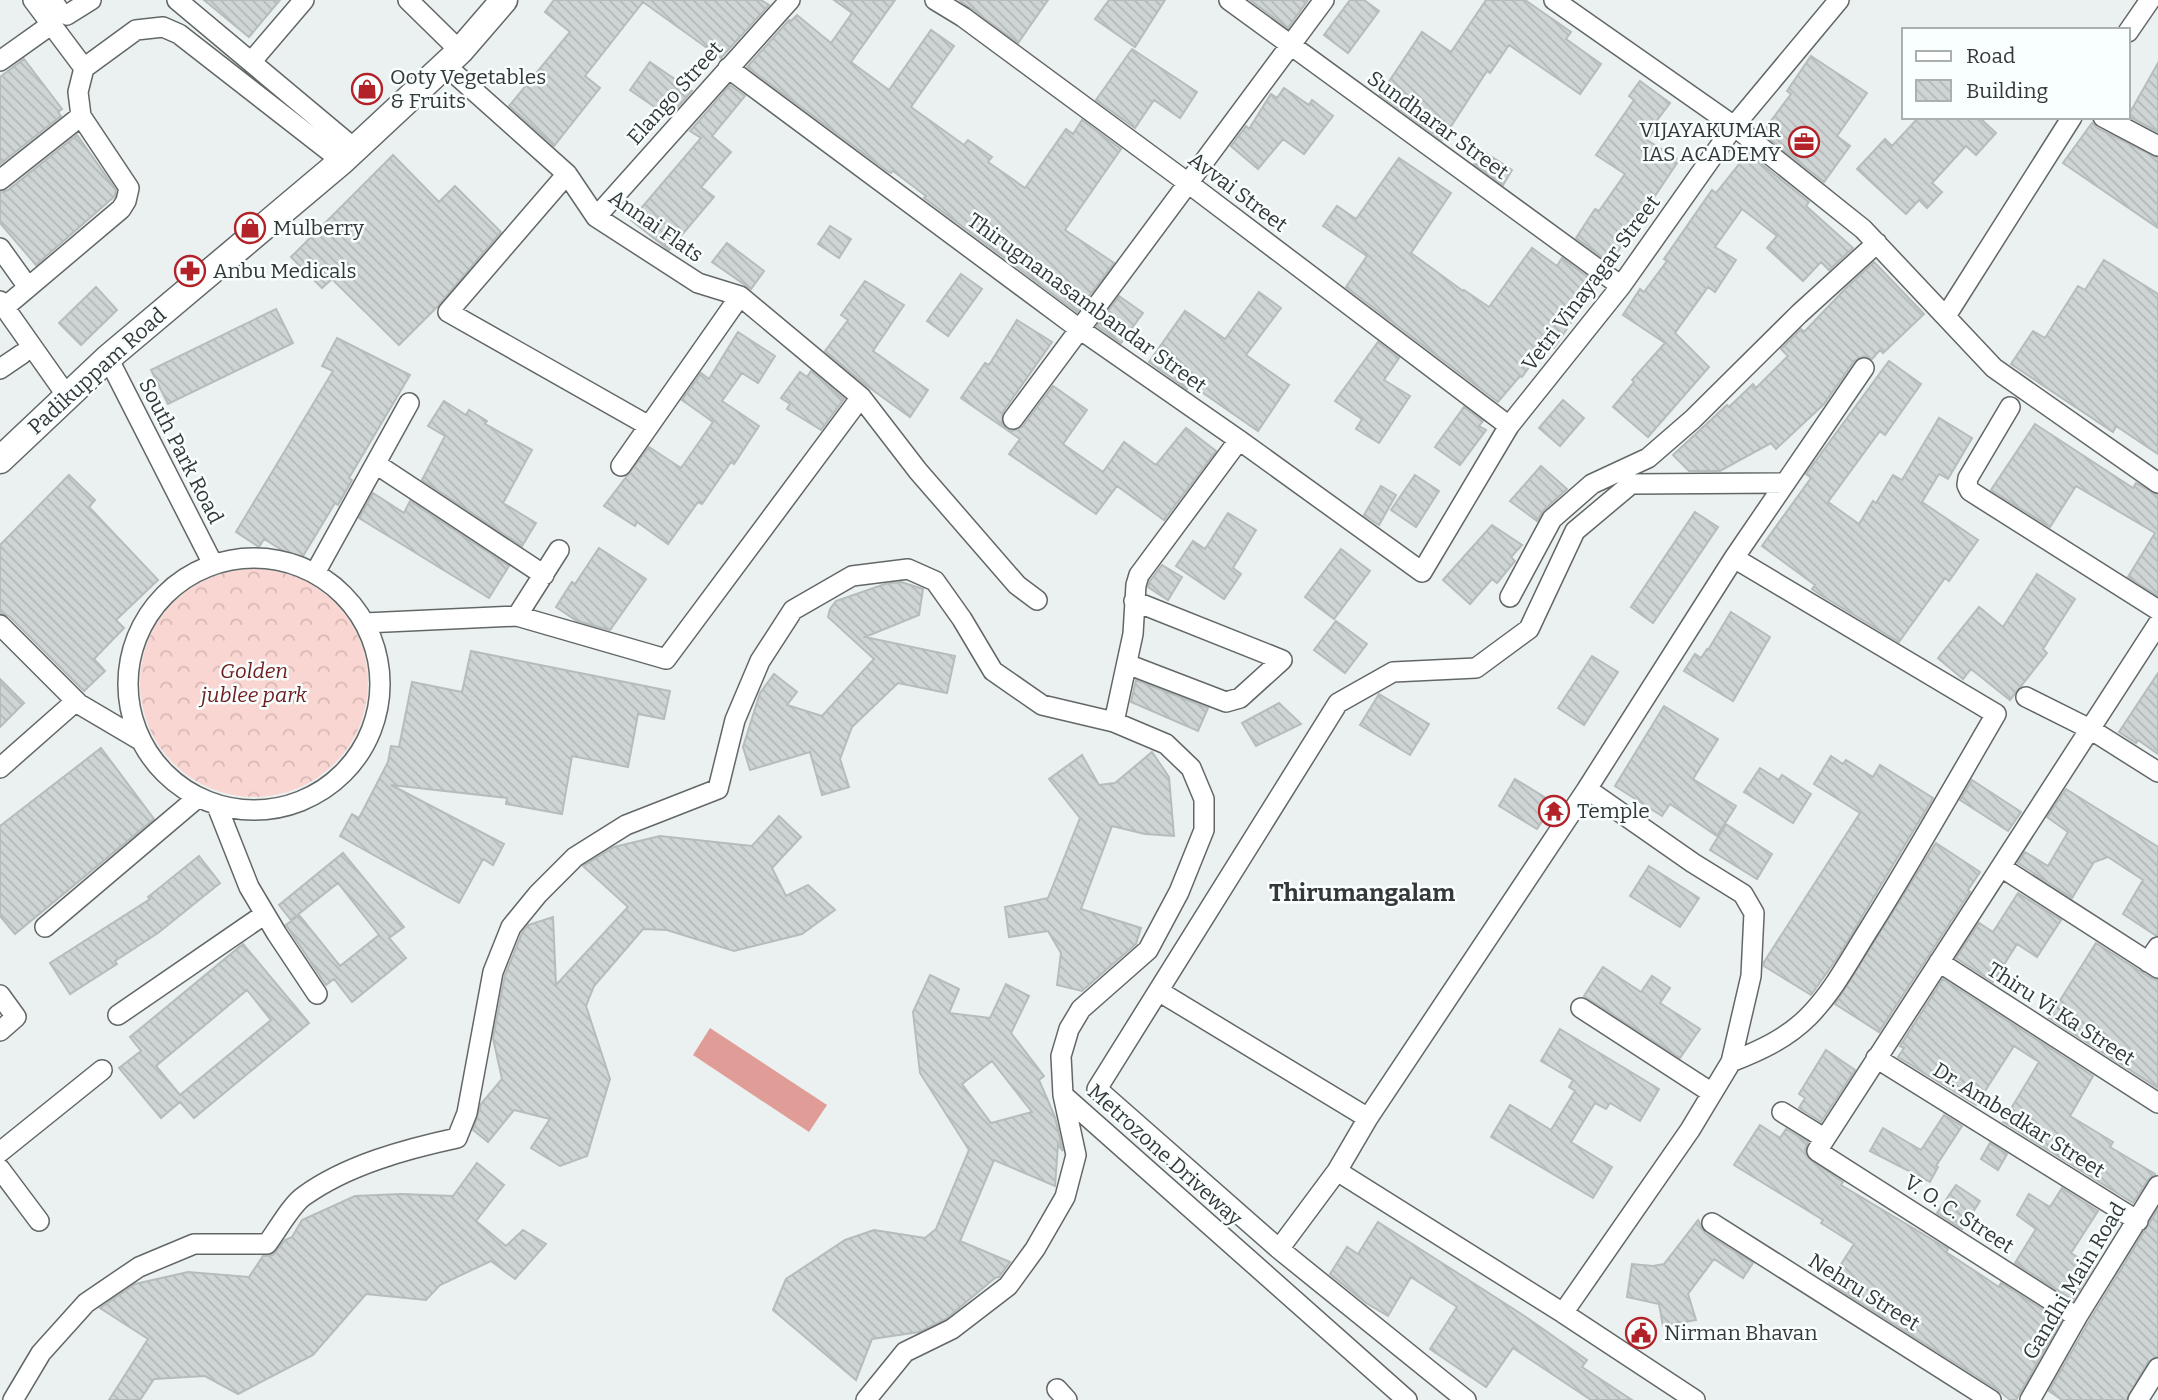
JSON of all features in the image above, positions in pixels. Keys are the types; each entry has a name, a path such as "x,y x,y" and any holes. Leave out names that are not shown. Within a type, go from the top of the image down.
{"street":[{"path":"33,0 84,68"},
{"path":"52,0 67,16 91,0"},
{"path":"177,0 251,62 348,155"},
{"path":"251,62 304,0"},
{"name":"Annai Flats","path":"408,0 453,58 567,174 596,217 698,283 740,296 861,397 918,471 999,565 1017,585 1037,600"},
{"name":"Padikuppam Road","path":"0,460 108,358 348,155 453,58 504,0"},
{"name":"Elango Street","path":"596,217 790,0"},
{"name":"Avvai Street","path":"935,0 963,17 1188,183 1509,426"},
{"name":"Sundharar Street","path":"1229,0 1621,286"},
{"path":"1013,419 1324,0"},
{"path":"1554,0 1734,126 1863,229 1994,368 2158,483"},
{"name":"Vetri Vinayagar Street","path":"1422,572 1509,426 1621,286 1734,126 1839,0"},
{"path":"2130,29 2150,0"},
{"path":"0,61 52,24"},
{"path":"2,310 121,209 129,193 129,188 80,116 78,92 84,68 136,30 163,27 179,34 348,155"},
{"name":"Thirugnanasambandar Street","path":"728,68 1078,328 1422,572"},
{"path":"0,180 80,116"},
{"path":"1946,316 2071,119"},
{"path":"2107,119 2158,146"},
{"path":"567,174 448,313 649,426"},
{"path":"1510,597 1552,519 1592,484 1648,458 1693,419 1799,314 1877,243"},
{"path":"0,248 28,287"},
{"path":"621,466 740,296"},
{"path":"2,310 22,354 62,401"},
{"path":"2,310 62,401"},
{"path":"0,369 22,354"},
{"name":"South Park Road","path":"108,358 213,564"},
{"path":"1279,1249 1336,1171 1368,1118 1587,789 1734,558 1864,368"},
{"path":"365,623 517,616 666,659 861,397"},
{"path":"315,573 409,403"},
{"path":"2010,407 1968,478 1970,491 2158,610"},
{"path":"1114,722 1133,634 1139,575 1239,440"},
{"path":"376,464 544,575"},
{"path":"1466,1400 1279,1249 1097,1089 1338,703 1393,671 1476,668 1529,629 1575,531 1630,484 1785,483"},
{"path":"517,616 559,550"},
{"path":"243,558 294,564 315,573 354,607 365,623 379,662 379,710 367,743 339,779 299,803 245,810 218,806 197,799 169,778 141,740 131,716 127,676 133,644 160,598 195,571 213,564 243,558"},
{"path":"1731,1062 1767,1048 1785,1036 1808,1017 1831,989 1996,715 1734,558"},
{"name":"Metrozone Driveway","path":"13,1400 41,1353 86,1303 139,1268 194,1244 267,1244 302,1197 366,1164 410,1148 457,1138 467,1113 492,972 511,927 538,894 575,857 626,825 718,789 735,720 760,661 793,610 852,576 908,569 935,581 962,619 993,671 1042,705 1114,722 1166,744 1191,768 1204,799 1204,830 1179,892 1149,950 1081,1009 1069,1029 1061,1056 1063,1095 1407,1400"},
{"path":"1127,664 1226,702 1240,698 1282,660 1135,601"},
{"path":"0,625 76,701 141,740"},
{"path":"1821,1144 2156,630"},
{"path":"2026,697 2090,729 2158,772"},
{"path":"0,768 76,701"},
{"path":"1563,1312 1630,1218 1731,1062 1751,976 1754,913 1744,894 1693,863 1587,789"},
{"path":"45,927 197,799"},
{"path":"218,806 249,887 317,993"},
{"path":"2001,867 2155,959"},
{"path":"118,1015 265,914"},
{"name":"Thiru Vi Ka Street","path":"1939,962 2158,1103"},
{"path":"1160,992 1368,1118"},
{"path":"0,995 16,1017 0,1031"},
{"path":"1581,1008 1712,1093"},
{"name":"Dr. Ambedkar Street","path":"1876,1058 2138,1221"},
{"path":"0,1153 102,1070"},
{"path":"866,1400 905,1352 952,1329 1008,1286 1035,1250 1065,1197 1076,1155 1063,1095"},
{"name":"V. O. C. Street","path":"1782,1112 1821,1144 2077,1317"},
{"path":"0,1169 39,1221"},
{"path":"1336,1171 1563,1312 1695,1400"},
{"name":"Gandhi Main Road","path":"2030,1400 2077,1317 2158,1186"},
{"name":"Nehru Street","path":"1712,1223 1991,1400"},
{"path":"2138,1400 2158,1368"}],"green space":[{"name":"Golden jublee park","path":"254,569 287,574 308,583 326,595 342,611 363,650 368,683 363,716 354,737 342,755 326,771 287,792 254,797 221,792 200,783 182,771 166,755 145,716 140,683 145,650 154,629 166,611 182,595 221,574"}],"shaded area":[{"path":"710,1028 827,1105 809,1132 693,1055"}],"building":[{"path":"204,0 280,0 249,37"},
{"path":"554,0 761,0 769,5 721,58 643,2 585,76 600,88 554,146 509,106 570,32 545,12"},
{"path":"834,0 895,0 851,62 889,90 931,30 954,46 911,107 964,145 968,140 992,157 988,162 1025,188 1066,129 1073,134 1082,120 1121,149 1065,230 1114,263 1077,312 924,198 926,196 893,171 891,173 886,170 747,67 789,20 797,15 831,43 852,13"},
{"path":"959,0 1048,0 1018,43"},
{"path":"1109,0 1165,0 1135,47 1095,19"},
{"path":"1250,0 1308,0 1288,28"},
{"path":"1350,0 1364,0 1379,11 1348,53 1324,35"},
{"path":"1486,0 1525,0 1571,32 1566,39 1601,64 1580,94 1509,45 1490,73 1487,71 1442,140 1380,95 1422,32 1451,52"},
{"path":"1132,49 1197,92 1180,118 1154,100 1135,128 1096,100"},
{"path":"1811,56 1867,93 1837,136 1850,146 1824,182 1762,133 1791,94 1787,91"},
{"path":"24,59 62,109 58,112 61,116 0,164 0,77"},
{"path":"650,62 692,91 669,117 630,90"},
{"path":"2158,63 2158,132 2130,117 2130,112"},
{"path":"1640,81 1670,103 1652,127 1655,129 1647,140 1679,160 1610,263 1576,238 1595,209 1599,211 1625,174 1596,155 1634,100 1629,96"},
{"path":"730,85 745,96 712,136 731,152 701,187 714,197 669,250 631,220 701,138 690,131"},
{"path":"1284,88 1309,105 1312,100 1333,116 1304,154 1283,139 1258,169 1231,146 1246,126 1249,129 1271,94 1277,98"},
{"path":"1917,119 1981,119 1996,133 1976,155 1966,146 1932,183 1942,192 1927,208 1919,200 1906,214 1857,169 1885,139 1892,146"},
{"path":"2092,123 2158,158 2158,228 2063,163"},
{"path":"77,135 116,190 115,196 36,265 0,223 0,192 8,190"},
{"path":"1483,151 1512,170 1503,185 1474,164"},
{"path":"1748,153 1809,202 1806,206 1853,248 1829,270 1821,262 1803,281 1767,248 1777,236 1742,209 1715,247 1736,260 1715,292 1708,287 1675,333 1709,367 1648,437 1613,407 1634,382 1632,380 1665,343 1623,315 1640,289 1644,292 1667,261 1664,259 1712,190 1716,193"},
{"path":"393,155 439,202 455,186 501,232 438,306 399,345 332,279 322,288 291,257"},
{"path":"1399,158 1451,193 1411,253 1463,291 1489,307 1532,248 1557,266 1562,258 1597,284 1554,348 1546,343 1522,377 1520,376 1498,402 1346,287 1367,256 1323,226 1337,206 1356,219"},
{"path":"830,226 851,239 839,258 818,244"},
{"path":"727,243 764,271 751,289 712,262"},
{"path":"2104,260 2158,294 2158,454 2116,426 2113,432 2011,364 2033,331 2045,338 2078,286 2085,290"},
{"path":"1874,262 1924,314 1883,353 1880,350 1872,359 1864,356 1854,361 1824,404 1776,449 1771,443 1720,471 1689,471 1673,455 1753,384 1756,388 1788,356 1781,349 1801,329 1804,332"},
{"path":"961,274 982,289 948,336 927,321"},
{"path":"865,281 904,305 873,351 928,390 910,417 825,351 848,320 841,315"},
{"path":"96,287 117,310 81,345 59,323"},
{"path":"1259,292 1281,308 1246,355 1289,385 1258,431 1190,384 1187,389 1149,362 1185,311 1225,339"},
{"path":"1119,296 1143,313 1121,343 1097,326"},
{"path":"276,309 293,343 168,404 151,370"},
{"path":"1017,320 1052,342 1003,412 1002,423 1006,429 1012,431 1022,427 1053,386 1087,410 1063,444 1103,472 1124,442 1156,465 1186,428 1216,451 1164,520 1117,486 1096,514 1009,454 1020,439 961,398 985,363 989,365"},
{"path":"738,332 775,356 758,383 742,373 722,401 759,426 734,464 731,462 702,504 698,502 668,544 637,522 635,526 604,506 649,447 681,468 713,422 682,400 701,373 709,379"},
{"path":"337,338 410,375 349,478 352,480 338,505 335,503 300,561 264,539 259,547 236,532 333,371 322,366"},
{"path":"1378,342 1399,358 1384,380 1410,396 1379,443 1356,429 1362,419 1335,401"},
{"path":"1889,361 1921,384 1885,435 1880,431 1828,502 1859,524 1893,475 1902,480 1939,418 1972,438 1948,479 1939,474 1922,502 1978,540 1949,581 1945,578 1899,642 1819,594 1812,589 1815,585 1762,546 1811,478 1806,474"},
{"path":"811,371 844,399 821,430 787,409 790,404 781,398 800,372 807,377"},
{"path":"1563,400 1584,418 1560,446 1539,428"},
{"path":"444,401 466,415 469,410 487,421 485,424 532,450 503,503 536,523 522,546 422,480 445,436 428,426"},
{"path":"1464,407 1483,421 1479,426 1486,430 1460,465 1435,447"},
{"path":"2035,424 2133,488 2136,483 2158,495 2158,596 2128,577 2155,533 2076,486 2050,527 1991,490"},
{"path":"1541,466 1567,489 1544,510 1537,521 1510,501"},
{"path":"69,475 95,500 89,507 158,580 116,620 124,628 94,659 105,671 84,691 9,616 0,613 0,545"},
{"path":"1415,475 1439,491 1416,527 1391,510"},
{"path":"1381,486 1396,495 1379,525 1364,515"},
{"path":"373,493 404,513 410,501 509,566 489,598 359,518"},
{"path":"1695,512 1718,527 1653,623 1631,607"},
{"path":"1228,513 1256,530 1233,568 1241,574 1224,599 1176,566 1193,541 1205,549"},
{"path":"1492,525 1522,545 1511,557 1515,561 1497,583 1492,579 1470,604 1443,580"},
{"path":"599,548 646,579 610,630 577,621 556,607"},
{"path":"1341,549 1370,571 1334,619 1305,597"},
{"path":"1162,565 1182,577 1168,600 1148,587"},
{"path":"2037,574 2075,599 2043,649 2047,653 2010,700 1971,669 1963,679 1938,658 1979,607 2003,627"},
{"path":"901,582 923,589 919,615 865,637 955,656 947,693 898,683 852,727 840,759 849,787 822,795 810,752 750,770 743,747 760,693 774,674 797,692 787,705 822,716 874,659 828,617 830,609 836,601 885,584"},
{"path":"1731,612 1770,637 1733,701 1684,671 1695,654 1701,658 1708,650"},
{"path":"1336,621 1367,644 1345,673 1314,650"},
{"path":"471,651 670,691 664,719 638,714 628,767 572,756 562,814 506,804 507,798 391,785 504,844 493,865 483,859 459,903 340,836 352,814 359,818 388,762 391,746 399,747 412,682 462,692"},
{"path":"1592,656 1618,672 1584,725 1558,708"},
{"path":"2158,673 2158,754 2138,740 2136,743 2119,732"},
{"path":"0,679 24,703 0,727"},
{"path":"1136,680 1208,708 1198,731 1131,702"},
{"path":"1379,694 1429,724 1410,755 1360,725"},
{"path":"1279,703 1301,724 1256,746 1242,723"},
{"path":"1664,706 1718,739 1693,779 1736,806 1717,836 1670,804 1662,816 1615,786"},
{"path":"101,748 154,819 15,934 0,916 0,826"},
{"path":"1152,752 1169,777 1174,836 1145,834 1112,826 1081,909 1141,928 1136,944 1082,991 1057,985 1061,953 1048,931 1009,937 1005,907 1048,898 1080,818 1049,779 1082,755 1099,785 1115,783"},
{"path":"1831,756 1843,764 1846,760 1873,777 1880,765 1933,798 1838,957 1811,995 1764,966 1764,962 1860,813 1814,784"},
{"path":"1760,768 1779,780 1782,775 1811,794 1793,823 1744,792"},
{"path":"1515,779 1554,803 1537,829 1499,806"},
{"path":"1972,780 2021,812 2008,831 1960,800"},
{"path":"2066,789 2158,847 2158,935 2123,914 2143,880 2108,857 2094,862 2072,898 2018,863 2025,852 2048,866 2068,832 2047,817"},
{"path":"779,816 801,837 772,868 786,896 808,885 835,910 802,934 734,951 667,930 643,929 594,986 586,1006 610,1079 587,1156 560,1166 531,1148 550,1119 514,1110 488,1142 473,1130 481,1104 502,1079 493,1038 505,975 522,933 528,925 553,917 556,985 628,907 583,866 614,847 660,836 752,846"},
{"path":"1726,824 1772,854 1757,879 1710,850"},
{"path":"1936,843 1980,872 1968,890 1970,892 1879,1032 1835,1004"},
{"path":"343,853 404,927 389,938 406,958 352,1002 334,979 326,985 286,925 299,915 340,966 379,935 338,883 291,920 279,905"},
{"path":"199,856 220,883 158,933 115,961 117,964 70,994 50,963 150,899 148,897"},
{"path":"1649,866 1699,898 1680,927 1630,896"},
{"path":"2018,893 2061,920 2037,957 2017,944 1993,982 1956,958 1979,923 1993,932"},
{"path":"2096,943 2158,980 2158,1088 2049,1018"},
{"path":"243,944 309,1023 194,1118 180,1102 161,1118 119,1068 141,1051 130,1037","holes":["247,990 271,1020 180,1095 156,1066"]},
{"path":"1603,967 1641,992 1652,976 1670,988 1660,1003 1700,1029 1680,1058 1584,996"},
{"path":"930,975 959,989 949,1013 990,1018 1006,984 1029,996 1011,1033 1044,1076 1039,1080 1055,1117 1063,1151 1058,1145 1055,1186 994,1160 960,1241 1010,1262 999,1277 946,1319 919,1332 872,1339 856,1380 773,1310 786,1279 845,1240 874,1230 925,1238 936,1229 969,1150 920,1073 913,1012","holes":["992,1061 1032,1112 991,1123 962,1084"]},
{"path":"1943,979 2093,1076 2070,1116 2113,1142 2110,1147 2155,1174 2133,1203 2003,1122 2039,1062 2014,1046 1976,1105 1898,1057 1904,1048 1900,1046"},
{"path":"1560,1029 1659,1089 1640,1121 1610,1103 1606,1109 1595,1103 1571,1142 1612,1167 1593,1198 1491,1137 1510,1105 1551,1130 1575,1091 1569,1087 1573,1080 1541,1061"},
{"path":"1826,1050 1855,1070 1821,1122 1799,1108 1805,1098 1799,1094"},
{"path":"1944,1115 1962,1126 1936,1166 1938,1167 1930,1182 1870,1151 1883,1128 1921,1150"},
{"path":"1760,1125 1780,1138 1786,1129 1808,1142 1805,1150 1807,1157 1843,1182 1841,1185 1948,1249 1946,1252 1999,1287 2001,1283 2061,1321 2016,1400 2010,1400 1829,1283 1854,1244 1821,1223 1823,1220 1734,1165"},
{"path":"1990,1143 2007,1154 1998,1170 1981,1159"},
{"path":"477,1163 504,1185 476,1221 506,1246 523,1230 546,1244 515,1279 491,1261 440,1285 426,1300 366,1294 313,1355 238,1394 205,1376 154,1379 140,1400 109,1400 148,1339 100,1308 135,1284 188,1272 249,1277 263,1256 273,1255 285,1240 292,1237 302,1220 355,1196 453,1196"},
{"path":"1956,1185 1980,1201 1962,1229 1937,1213"},
{"path":"2062,1188 2098,1211 2071,1253 2093,1267 2073,1300 2015,1263 2036,1229 2017,1215 2029,1194 2050,1207"},
{"path":"2158,1209 2158,1356 2148,1362 2126,1400 2062,1400 2049,1391"},
{"path":"1698,1220 1705,1233 1753,1263 1743,1278 1714,1259 1688,1294 1696,1320 1663,1326 1659,1304 1627,1297 1632,1264 1664,1264"},
{"path":"1378,1222 1523,1315 1587,1360 1582,1367 1632,1400 1591,1400 1513,1348 1486,1387 1430,1349 1457,1307 1411,1277 1388,1316 1366,1303 1330,1274 1347,1247 1358,1254"}],"place":[{"name":"Ooty Vegetables & Fruits","path":"367,89"},
{"name":"VIJAYAKUMAR IAS ACADEMY","path":"1804,142"},
{"name":"Mulberry","path":"250,228"},
{"name":"Anbu Medicals","path":"190,271"},
{"name":"Temple","path":"1554,811"},
{"name":"Nirman Bhavan","path":"1641,1333"}],"district":[{"name":"Thirumangalam","path":"1362,893"}]}
